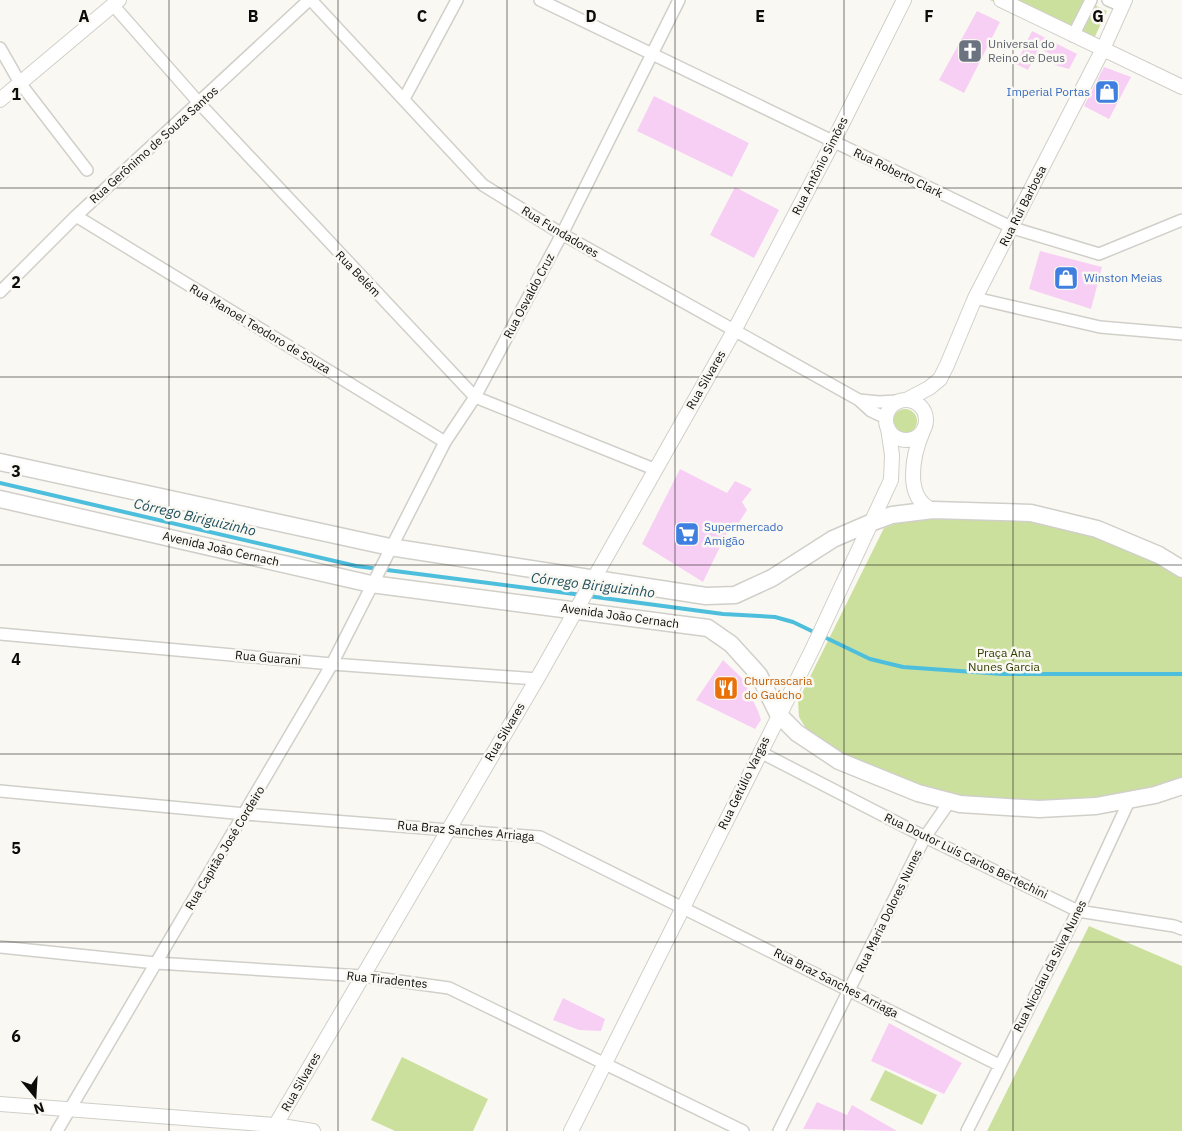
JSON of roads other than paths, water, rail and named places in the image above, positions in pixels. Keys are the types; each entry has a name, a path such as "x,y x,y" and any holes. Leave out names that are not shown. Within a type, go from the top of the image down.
{"main road":[{"path":"0,462 387,554 589,583 706,596 735,595 772,578 833,539 870,523 892,515 933,510 1031,513 1096,530 1159,555 1182,569"},
{"name":"Avenida João Cernach","path":"0,499 373,580 576,606 708,628 731,644 759,675 778,714 797,733 839,761 918,793 950,801 1039,809 1096,806 1129,801 1182,786"}],"street":[{"name":"Rua Fundadores","path":"310,0 482,185 562,234 859,400 887,423"},
{"name":"Rua Gerônimo de Souza Santos","path":"0,292 76,216 200,104 310,0"},
{"path":"404,99 457,0"},
{"name":"Rua Roberto Clark","path":"540,0 1013,228 1098,254 1182,220"},
{"name":"Rua Osvaldo Cruz","path":"387,554 445,442 475,397 562,234 679,0"},
{"name":"Rua Antônio Simões","path":"734,331 833,142 904,0"},
{"path":"1001,0 1182,88"},
{"path":"1073,36 1091,0"},
{"path":"1108,0 1124,3"},
{"path":"0,100 116,2"},
{"name":"Rua Belém","path":"116,2 200,104 475,397 654,469"},
{"name":"Rua Rui Barbosa","path":"903,400 922,393 940,378 975,298 1013,228 1104,49 1124,3"},
{"path":"0,48 20,82 87,170"},
{"name":"Rua Manoel Teodoro de Souza","path":"76,216 445,442"},
{"path":"975,298 1100,327 1182,334"},
{"name":"Rua Silvares","path":"274,1128 537,679 589,583 734,331"},
{"name":"Rua Fundadores","path":"859,400 879,402 903,400"},
{"path":"923,431 914,438 902,439 896,437 887,423 889,408 903,400 920,405 924,411 926,424 923,431 916,445 913,471 916,496 926,507 933,510"},
{"name":"Rua Getúlio Vargas","path":"571,1131 778,714 812,650 891,480 892,455 887,423"},
{"name":"Rua Capitão José Cordeiro","path":"57,1131 246,814 332,664 387,554"},
{"name":"Rua Guarani","path":"0,634 332,664 537,679"},
{"name":"Rua Doutor Luís Carlos Bertechini","path":"760,752 925,837 1078,911 1174,926 1182,929"},
{"name":"Rua Braz Sanches Arriaga","path":"0,792 540,837 683,906 999,1065"},
{"name":"Rua Maria Dolores Nunes","path":"779,1131 851,991 925,837 950,801"},
{"name":"Rua Nicolau da Silva Nunes","path":"967,1131 1078,911 1129,801"},
{"name":"Rua Tiradentes","path":"0,947 156,963 362,976 449,988 743,1131"},
{"path":"0,1104 312,1131"}],"waterway":[{"name":"Córrego Biriguizinho","path":"0,483 356,566 582,595"},
{"name":"Córrego Biriguizinho","path":"588,596 723,614 775,617 793,622 870,659 903,667 1002,674 1182,674"}],"place":[{"name":"Universal do Reino de Deus","path":"970,51"},
{"name":"Imperial Portas","path":"1107,92"},
{"name":"Winston Meias","path":"1066,278"},
{"name":"Supermercado Amigão","path":"687,534"},
{"name":"Churrascaria do Gaúcho","path":"726,688"}],"park label":[{"name":"Praça Ana Nunes Garcia","path":"1004,660"}]}
